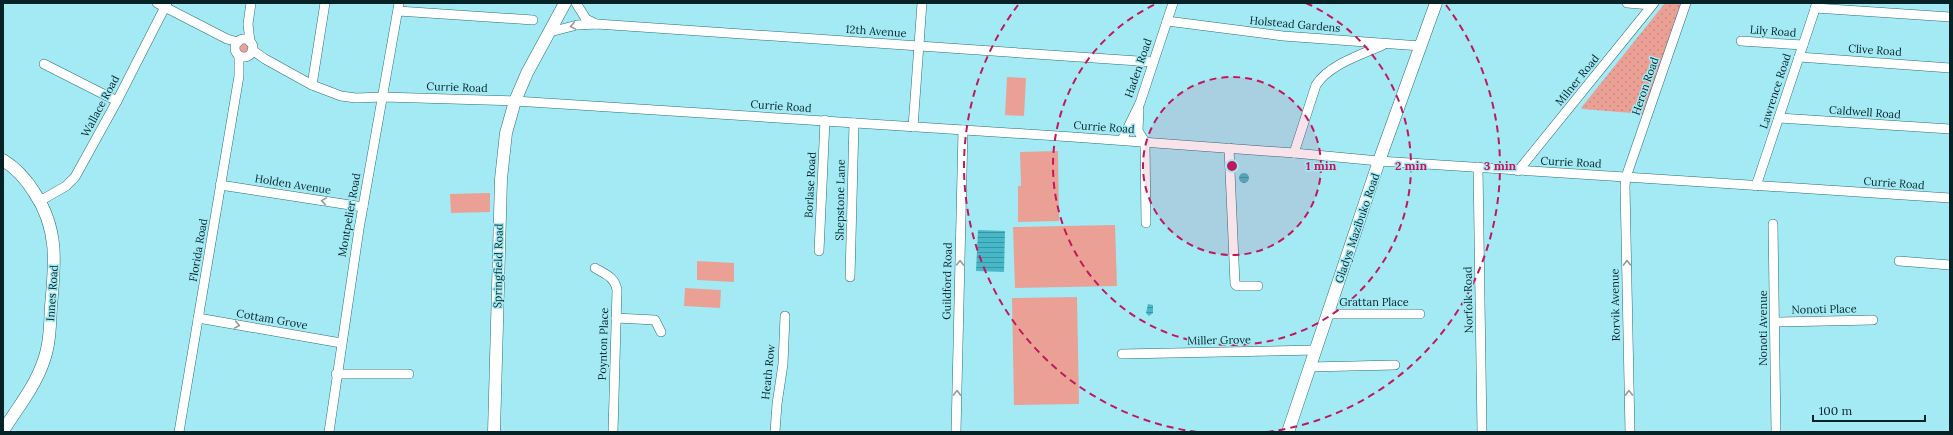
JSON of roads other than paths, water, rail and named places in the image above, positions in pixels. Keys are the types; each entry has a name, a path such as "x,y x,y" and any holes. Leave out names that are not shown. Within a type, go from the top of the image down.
{"street":[{"path":"157,3 166,5 226,39 237,43 244,39 247,52 236,53 237,43"},
{"name":"Florida Road","path":"179,432 240,72 247,52 248,24 251,3"},
{"path":"312,85 325,3"},
{"name":"Springfield Road","path":"494,432 501,179 506,133 515,101 527,73 565,3"},
{"path":"576,3 586,19 597,24"},
{"path":"913,127 922,3"},
{"name":"Haden Road","path":"1122,140 1140,103 1173,3"},
{"name":"Gladys Mazibuko Road","path":"1288,432 1379,161 1436,3"},
{"path":"1627,3 1653,4"},
{"name":"Heron Road","path":"1626,177 1686,3"},
{"name":"Milner Road","path":"1518,171 1653,4"},
{"name":"Wallace Road","path":"40,201 66,186 75,177 117,101 166,5"},
{"path":"1816,5 1950,17"},
{"name":"Lawrence Road","path":"1756,186 1816,5"},
{"path":"399,7 532,20"},
{"name":"Montpelier Road","path":"329,432 336,374 363,207 399,7"},
{"name":"Holstead Gardens","path":"1167,21 1283,36 1421,46"},
{"name":"Florida Road","path":"237,43 248,24"},
{"name":"12th Avenue","path":"550,32 577,26 597,24 1153,62"},
{"name":"Lily Road","path":"1741,41 1803,45"},
{"path":"1294,153 1316,85 1319,80 1334,68 1385,44"},
{"name":"Currie Road","path":"247,52 265,59 312,85 341,96 356,98 383,97 515,101 825,120 1122,140 1518,171 1950,198"},
{"name":"Clive Road","path":"1799,57 1950,68"},
{"path":"44,64 117,101"},
{"path":"1140,103 1138,131 1145,142 1146,222"},
{"name":"Caldwell Road","path":"1779,118 1950,129"},
{"name":"Borlase Road","path":"819,251 825,120"},
{"name":"Shepstone Lane","path":"850,277 854,123"},
{"name":"Guildford Road","path":"956,432 963,130"},
{"path":"1229,148 1235,284 1237,286 1258,286"},
{"name":"Innes Road","path":"3,160 20,173 40,201 48,218 53,238 54,261 48,337 44,359 27,397 3,431"},
{"name":"Norfolk Road","path":"1478,168 1482,432"},
{"name":"Rorvik Avenue","path":"1626,177 1630,432"},
{"name":"Holden Avenue","path":"220,185 363,207"},
{"name":"Nonoti Avenue","path":"1773,224 1776,322 1776,432"},
{"path":"1899,261 1950,265"},
{"name":"Poynton Place","path":"595,268 610,277 616,285 613,432"},
{"name":"Grattan Place","path":"1328,314 1420,314"},
{"name":"Heath Row","path":"775,432 777,404 783,364 785,316"},
{"name":"Cottam Grove","path":"198,318 341,343"},
{"path":"616,318 655,320 662,332"},
{"name":"Nonoti Place","path":"1776,322 1873,320"},
{"name":"Miller Grove","path":"1122,354 1316,350"},
{"path":"1310,367 1395,365"},
{"path":"336,374 409,374"}],"water":[{"path":"1242,173 1246,173 1249,178 1246,183 1242,183 1239,180 1239,176"},
{"path":"978,230 1005,231 1004,272 976,271"},
{"path":"1148,304 1153,305 1153,313 1149,316 1146,313"}]}
